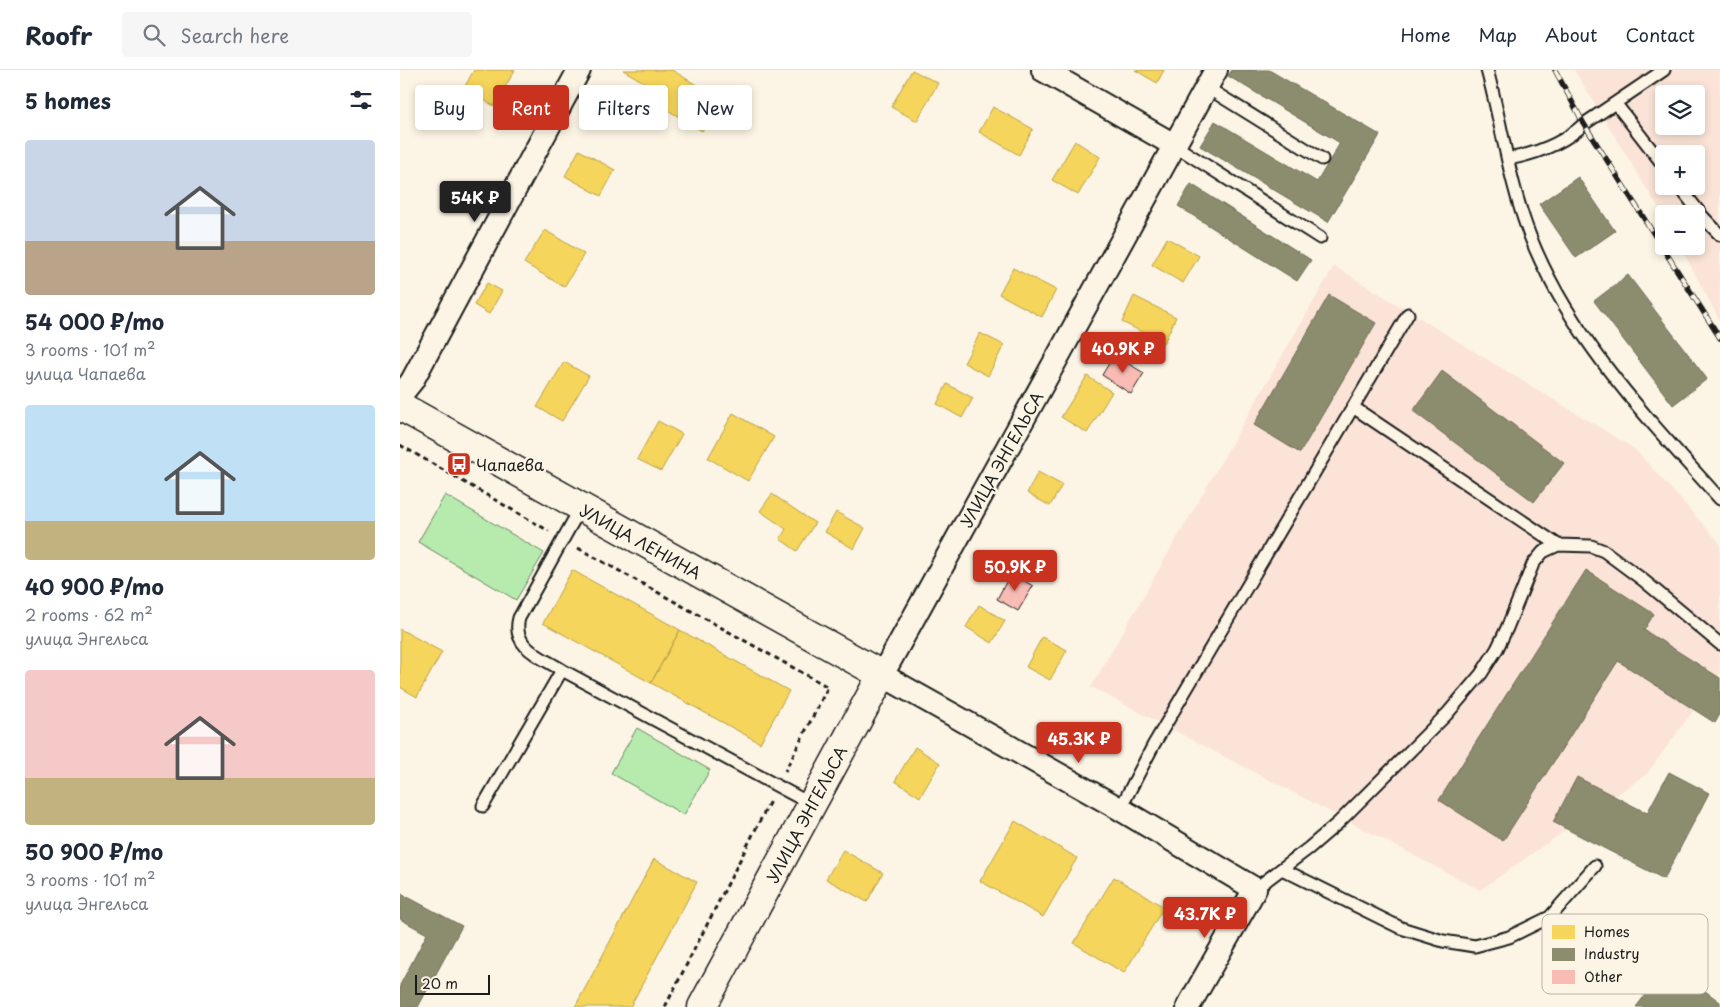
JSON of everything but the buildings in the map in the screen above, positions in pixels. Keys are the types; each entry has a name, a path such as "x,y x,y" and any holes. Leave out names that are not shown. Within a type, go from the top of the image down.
{"main road":[{"name":"УЛИЦА ЛЕНИНА","path":"400,406 882,675"},
{"name":"УЛИЦА ЭНГЕЛЬСА","path":"702,1007 882,675"}],"street":[{"path":"400,396 412,381 579,70"},
{"path":"1043,70 1174,145"},
{"name":"УЛИЦА ЭНГЕЛЬСА","path":"882,675 1211,79"},
{"path":"882,675 1120,809 1255,889 1188,1007"}],"lane":[{"path":"1488,70 1514,188 1530,236 1557,291 1580,329 1637,406 1720,499"},
{"path":"1508,159 1530,155 1573,135 1584,124 1664,70"},
{"path":"1211,79 1322,159"},
{"path":"1616,104 1655,154"},
{"path":"1174,145 1320,238"},
{"path":"1687,195 1720,235"},
{"path":"1120,809 1154,744 1408,314"},
{"path":"1353,408 1558,544 1591,546 1604,552 1644,580 1720,644"},
{"path":"581,507 519,618 516,629 519,638 528,648 562,670 811,804"},
{"path":"1255,889 1338,824 1447,714 1481,674 1504,635 1533,564 1543,552 1558,544"},
{"path":"483,806 562,670"},
{"path":"1553,914 1595,866"},
{"path":"1282,869 1402,928 1443,941 1475,946 1510,937 1542,921"}],"path":[{"path":"400,445 563,540 828,687 665,1007"}],"shaded area":[{"path":"1574,70 1720,70 1720,321 1685,255 1705,255 1705,205 1657,205"},
{"path":"1334,266 1635,449 1720,543 1720,674 1647,774 1480,890 1091,687"}],"green space":[{"path":"445,495 544,553 516,600 418,542"},
{"path":"637,728 710,770 684,815 611,773"}],"railway":[{"path":"1555,70 1584,124 1720,338"}],"place":[{"name":"Чапаева","path":"459,464"}]}
